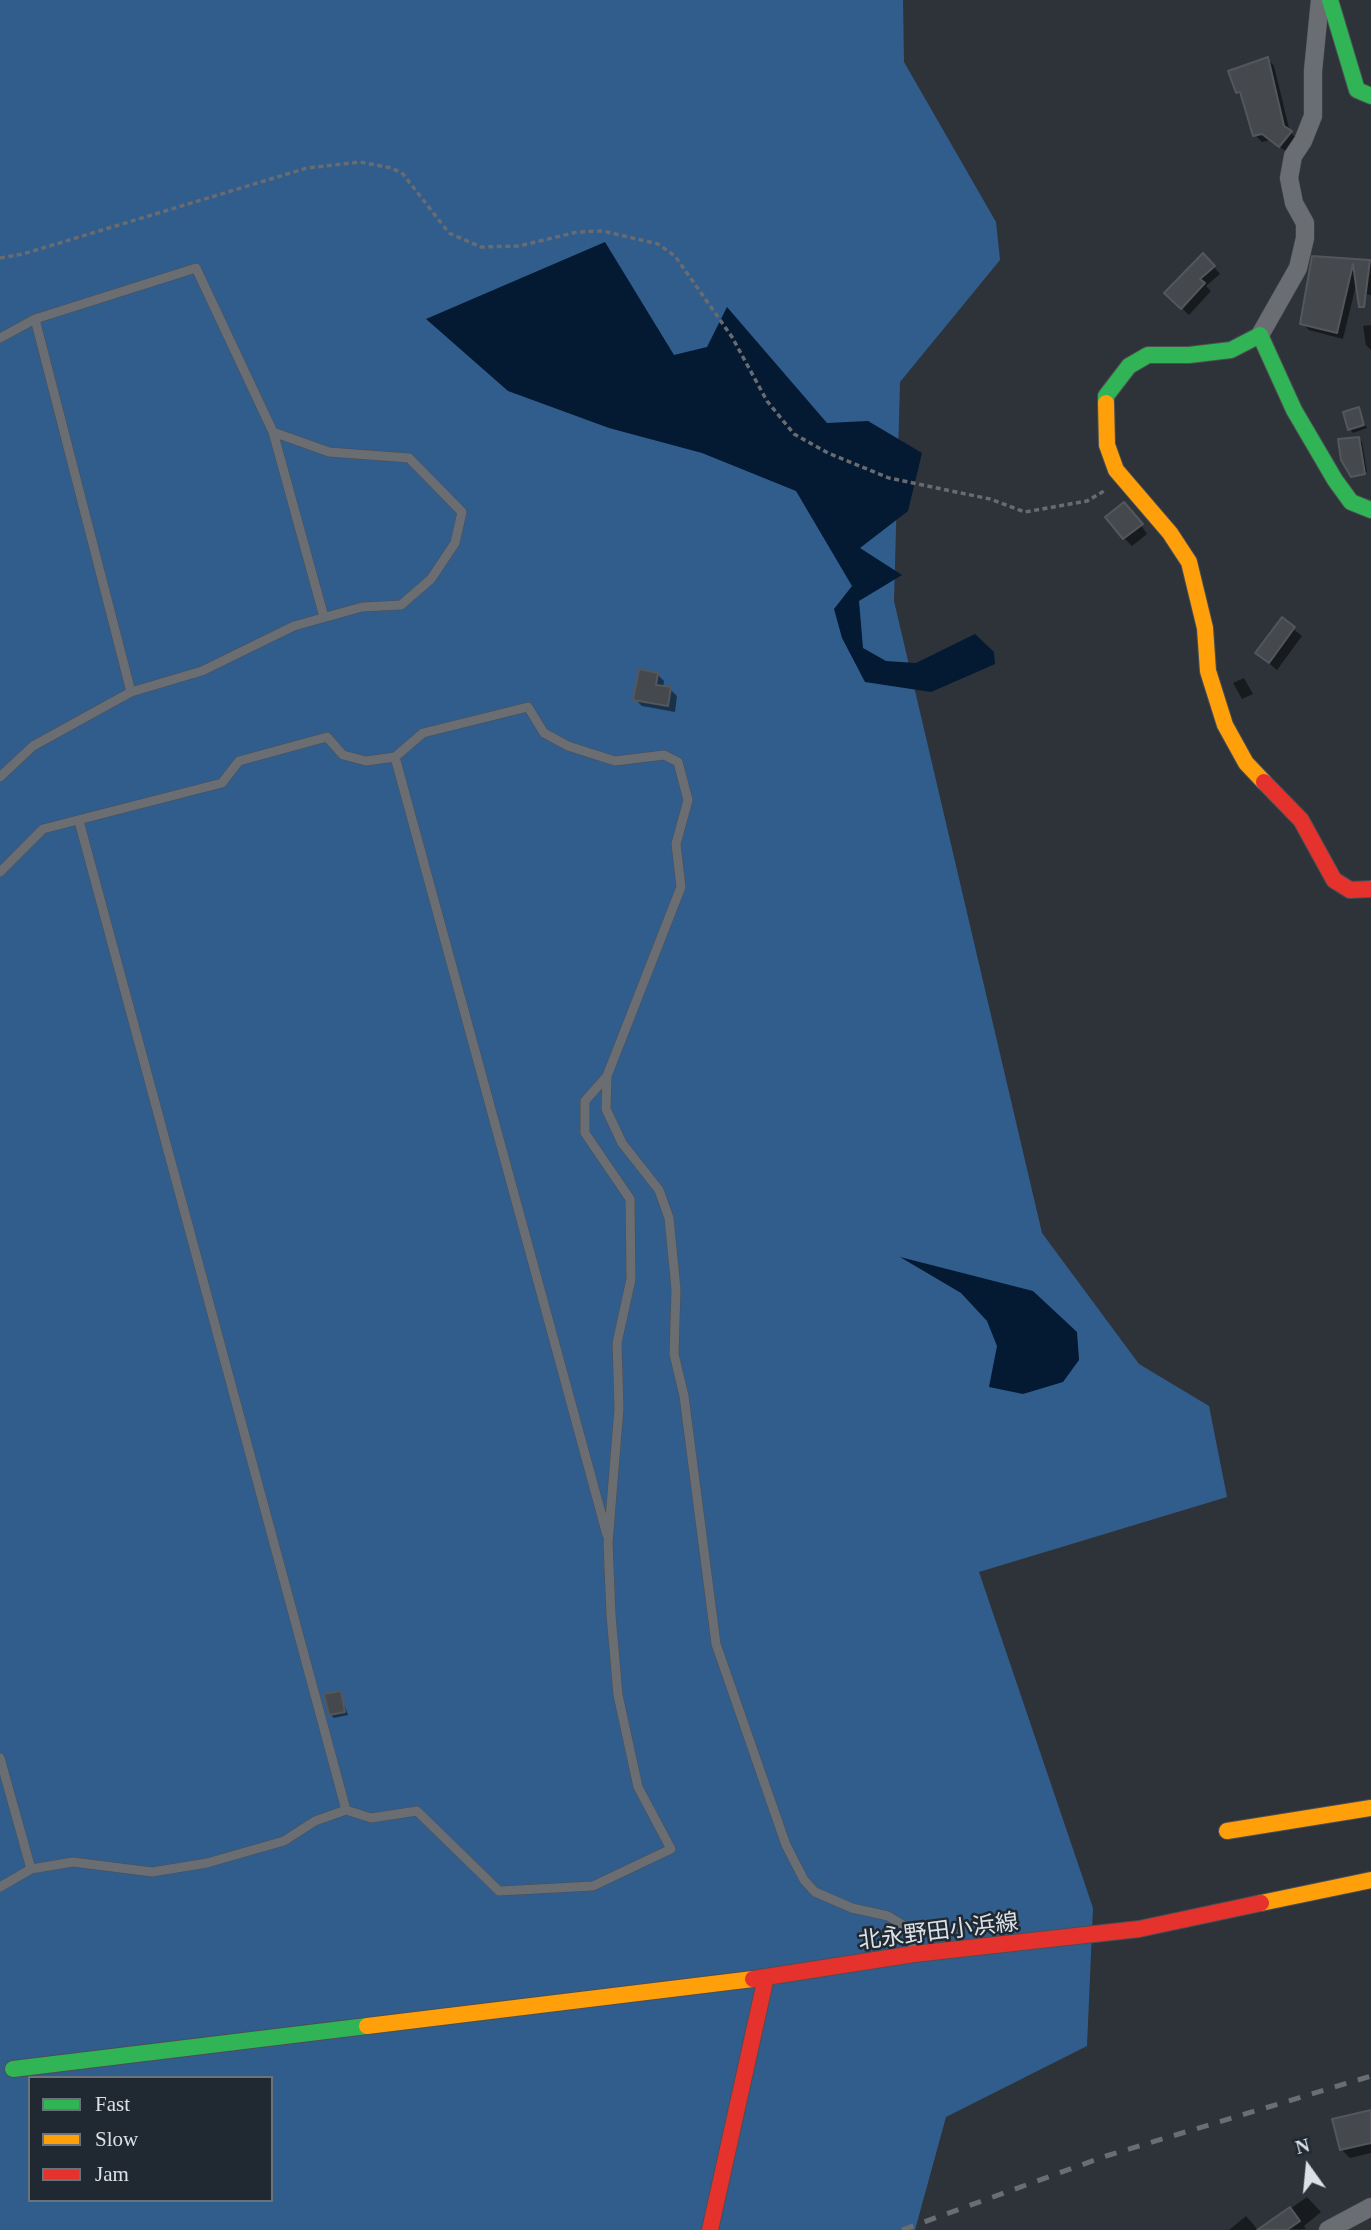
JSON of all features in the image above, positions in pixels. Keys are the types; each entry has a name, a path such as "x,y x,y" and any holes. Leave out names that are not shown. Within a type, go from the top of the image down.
{"street":[{"path":"1320,0 1313,71 1313,116 1303,141 1293,156 1289,178 1294,203 1305,223 1305,238 1298,268 1260,335 1231,350 1189,355 1148,355 1129,366 1106,396 1107,445 1116,470 1170,533 1189,562 1205,628 1208,671 1225,725 1246,763 1301,820 1334,880 1350,890 1371,889"},
{"path":"1330,0 1357,90 1371,96"},
{"path":"1260,335 1294,410 1335,480 1351,502 1371,510"},
{"path":"1227,1830 1371,1808"},
{"name":"北永野田小浜線","path":"13,2069 766,1977 914,1954 1139,1929 1371,1880"},
{"path":"710,2230 766,1977"},
{"path":"1328,2230 1371,2207"}],"lane":[{"path":"0,338 35,319 196,268 273,432 324,617"},
{"path":"35,319 131,692"},
{"path":"0,777 33,746 131,692 202,671 294,626 362,607 401,605 431,579 455,542 462,512 409,458 329,452 273,432"},
{"path":"0,873 44,829 222,783 239,761 327,737 343,755 366,761 395,757 423,733 528,707 544,733 568,746 615,761 664,755 678,762 688,800 676,844 681,887 607,1076 606,1108 622,1143 659,1189 669,1218 676,1289 674,1354 684,1396 716,1644 781,1833 804,1880 815,1892 852,1908 888,1916 903,1925 912,1940 914,1954"},
{"path":"395,757 608,1543"},
{"path":"79,821 346,1810"},
{"path":"0,1887 30,1869 73,1861 152,1872 207,1863 284,1841 315,1821 346,1810 371,1818 417,1811 499,1891 593,1886 671,1849 638,1787 618,1695 608,1543 619,1408 617,1343 631,1279 630,1199 585,1133 585,1101 607,1076"},
{"path":"0,1758 30,1869"}],"path":[{"path":"0,258 23,254 307,168 360,162 392,168 403,174 449,233 481,247 519,246 577,232 603,231 658,244 675,256 732,337 767,401 794,434 828,453 889,478 990,499 1025,512 1087,501 1104,494 1116,470"}],"shaded area":[{"path":"0,0 903,0 904,62 996,222 1000,260 900,382 894,601 1042,1233 1139,1364 1209,1406 1227,1497 979,1572 1093,1908 1087,2046 946,2117 915,2230 0,2230"},
{"path":"605,242 674,355 707,347 727,307 827,423 868,421 922,453 908,511 860,548 902,575 859,601 863,648 886,661 916,663 975,634 994,652 995,664 931,692 865,682 842,638 834,609 852,586 796,491 702,453 609,428 508,391 426,319"},
{"path":"900,1257 1033,1291 1077,1332 1079,1360 1063,1382 1023,1394 989,1387 997,1346 987,1321 961,1293"}],"building":[{"path":"1268,57 1284,126 1292,131 1279,147 1262,134 1253,136 1240,92 1236,93 1228,71"},
{"path":"1203,253 1215,266 1200,279 1205,283 1181,309 1164,293"},
{"path":"1312,256 1370,260 1364,307 1359,307 1353,264 1337,333 1300,324"},
{"path":"1359,407 1364,425 1348,430 1343,412"},
{"path":"1359,437 1365,474 1351,477 1341,460 1338,439"},
{"path":"1124,502 1143,524 1123,539 1105,517"},
{"path":"1282,617 1295,627 1269,663 1255,653"},
{"path":"639,669 658,673 656,685 671,687 668,706 633,700"},
{"path":"341,1691 345,1712 329,1715 324,1694"},
{"path":"1371,2110 1371,2143 1340,2150 1332,2119"},
{"path":"1290,2207 1300,2221 1287,2230 1257,2230"}],"railway":[{"path":"902,2230 1106,2156 1371,2076"}],"traffic: fast":[{"path":"1330,0 1357,90 1371,96"},
{"path":"1106,403 1106,396 1129,366 1148,355 1189,355 1231,350 1260,335 1294,410 1335,480 1351,502 1371,510"},
{"path":"13,2069 367,2026"}],"traffic: slow":[{"path":"1106,403 1107,445 1116,470 1170,533 1189,562 1205,628 1208,671 1225,725 1246,763 1264,782"},
{"path":"1227,1831 1371,1808"},
{"path":"1261,1903 1371,1880"},
{"path":"367,2026 753,1979"}],"traffic: jam":[{"path":"1264,782 1301,820 1334,880 1350,890 1371,889"},
{"path":"753,1979 914,1954 1139,1929 1261,1903"},
{"path":"710,2230 766,1977"}]}
